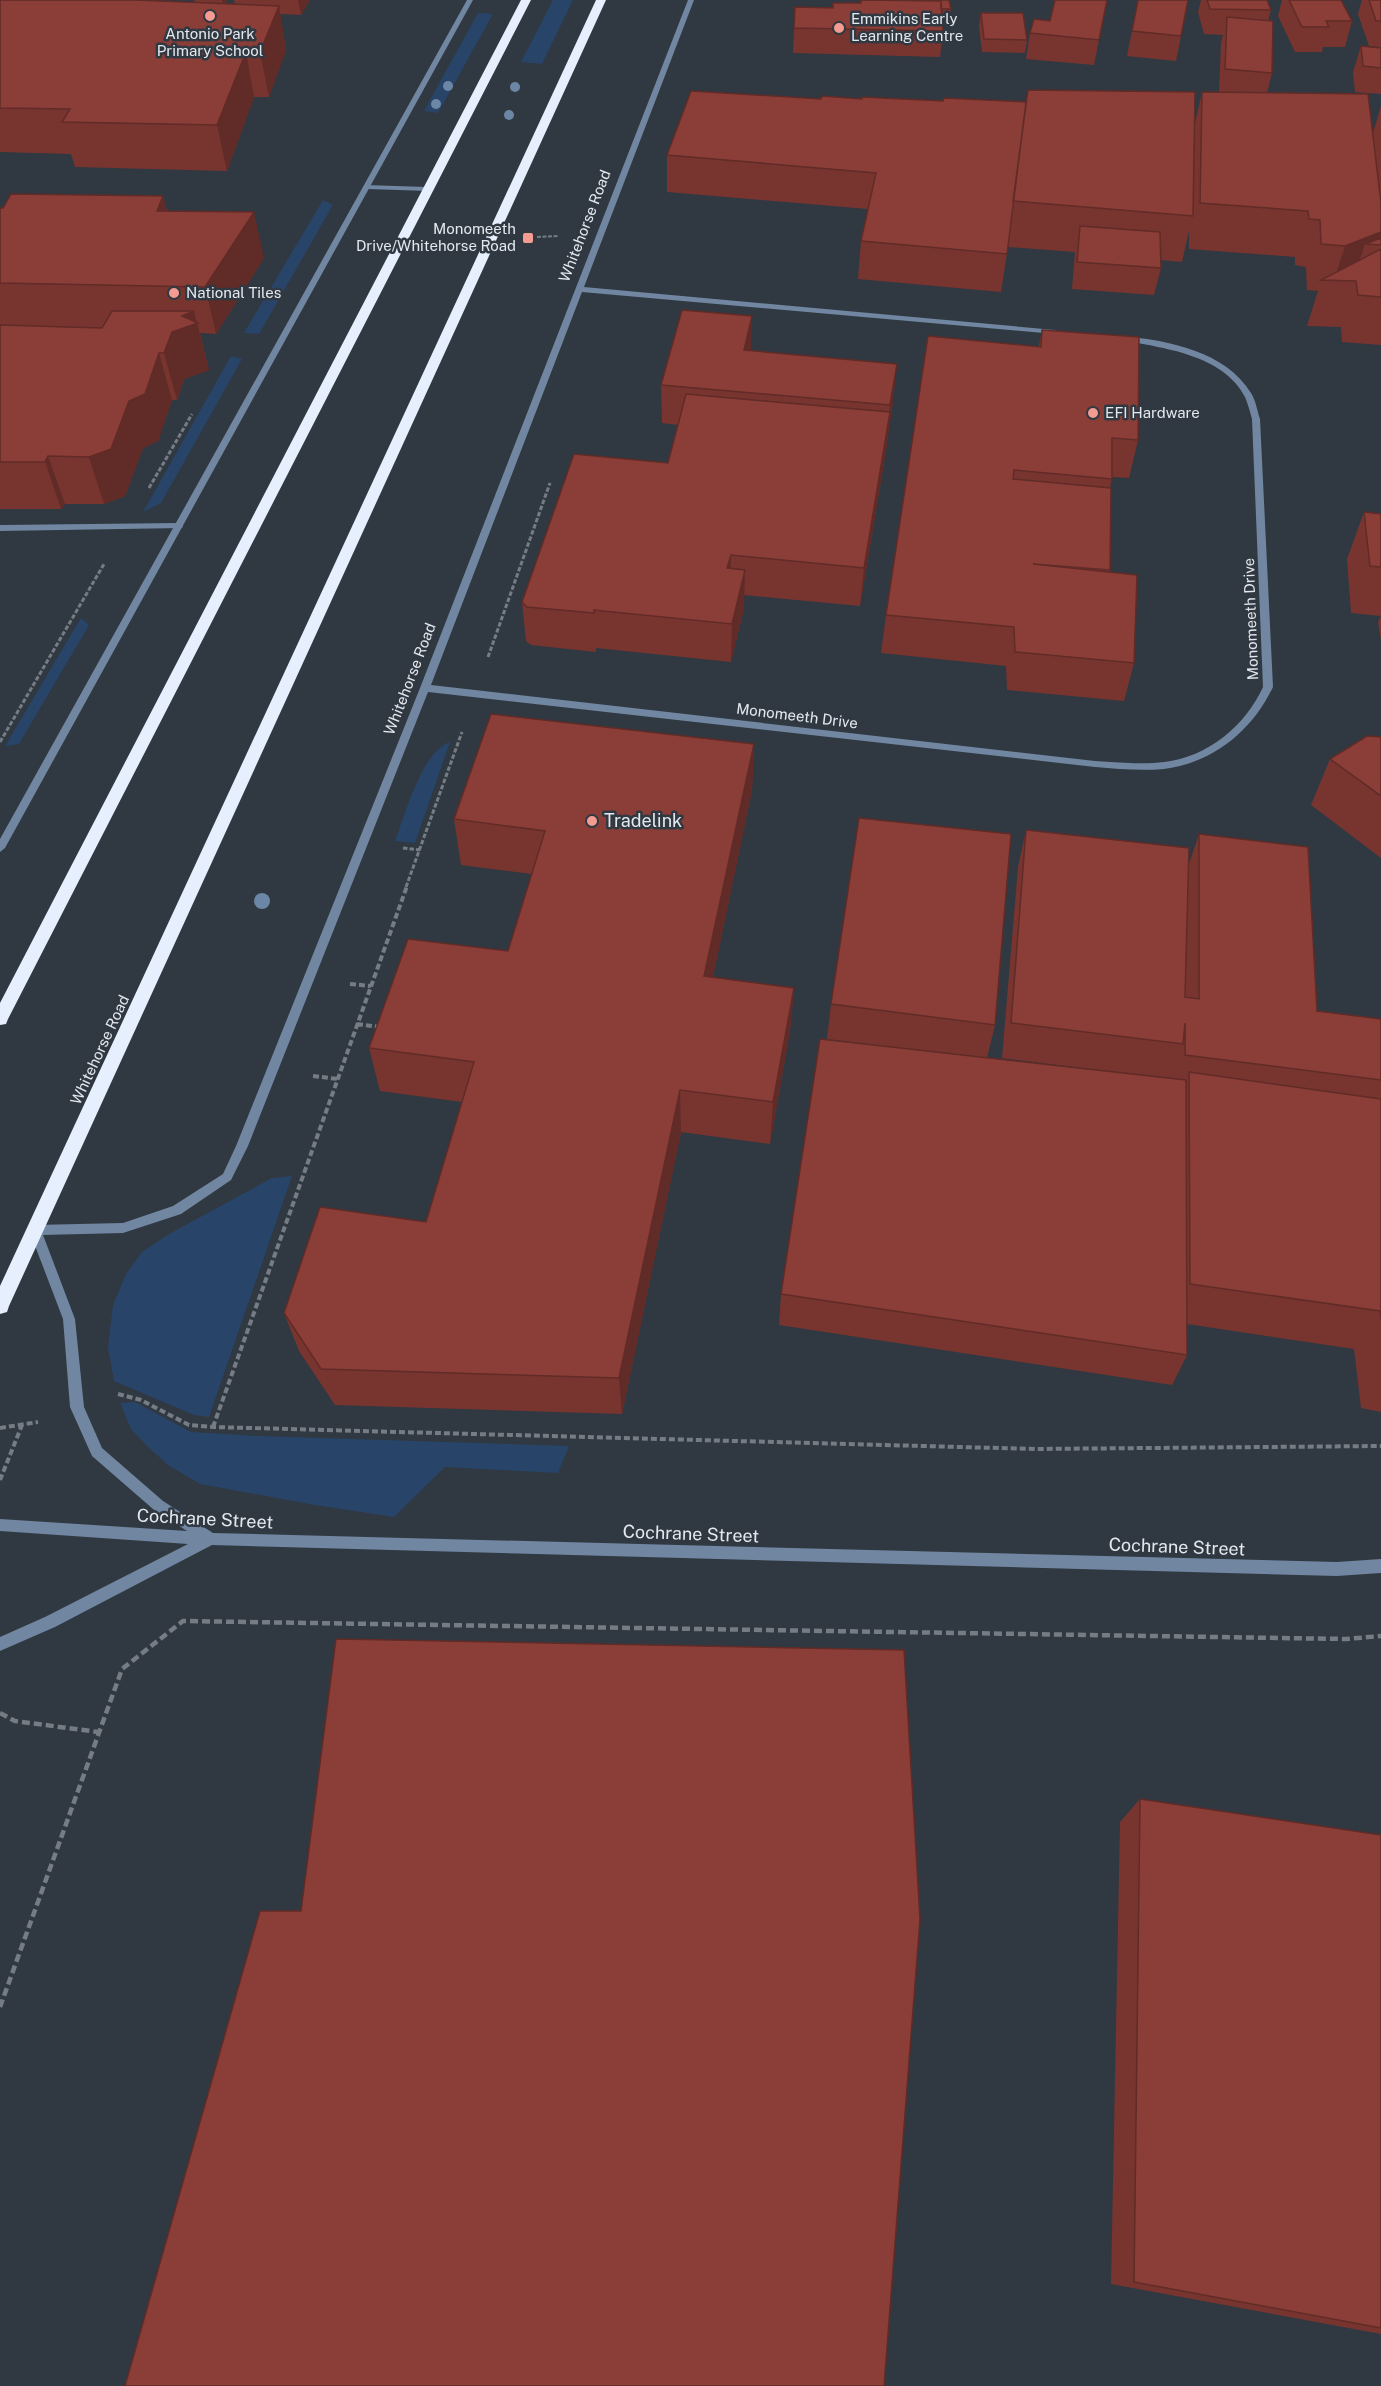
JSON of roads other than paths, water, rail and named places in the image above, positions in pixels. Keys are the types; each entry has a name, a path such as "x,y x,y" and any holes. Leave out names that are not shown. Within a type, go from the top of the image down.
{"highway":[{"path":"0,1019 526,0"},
{"name":"Whitehorse Road","path":"0,1306 601,0"}],"street":[{"path":"0,848 470,0"},
{"name":"Whitehorse Road","path":"35,1230 123,1228 177,1210 228,1177 424,688 691,0"},
{"path":"367,187 428,189"},
{"path":"578,289 1069,333"},
{"name":"Monomeeth Drive","path":"424,688 1095,764 1160,766 1190,761 1211,751 1247,722 1260,707 1268,687 1256,418 1247,392 1222,368 1186,351 1140,340 1117,338"},
{"path":"0,528 179,526"},
{"path":"35,1230 69,1319 77,1407 97,1452 158,1505 211,1539"},
{"name":"Cochrane Street","path":"0,1525 211,1539 1337,1569 1381,1566"},
{"path":"0,1644 50,1622 211,1539"}],"place":[{"name":"Antonio Park Primary School","path":"210,16"},
{"name":"Emmikins Early Learning Centre","path":"839,28"},
{"name":"Monomeeth Drive/Whitehorse Road","path":"528,238"},
{"name":"National Tiles","path":"174,293"},
{"name":"EFI Hardware","path":"1093,413"},
{"name":"Tradelink","path":"592,821"}]}
